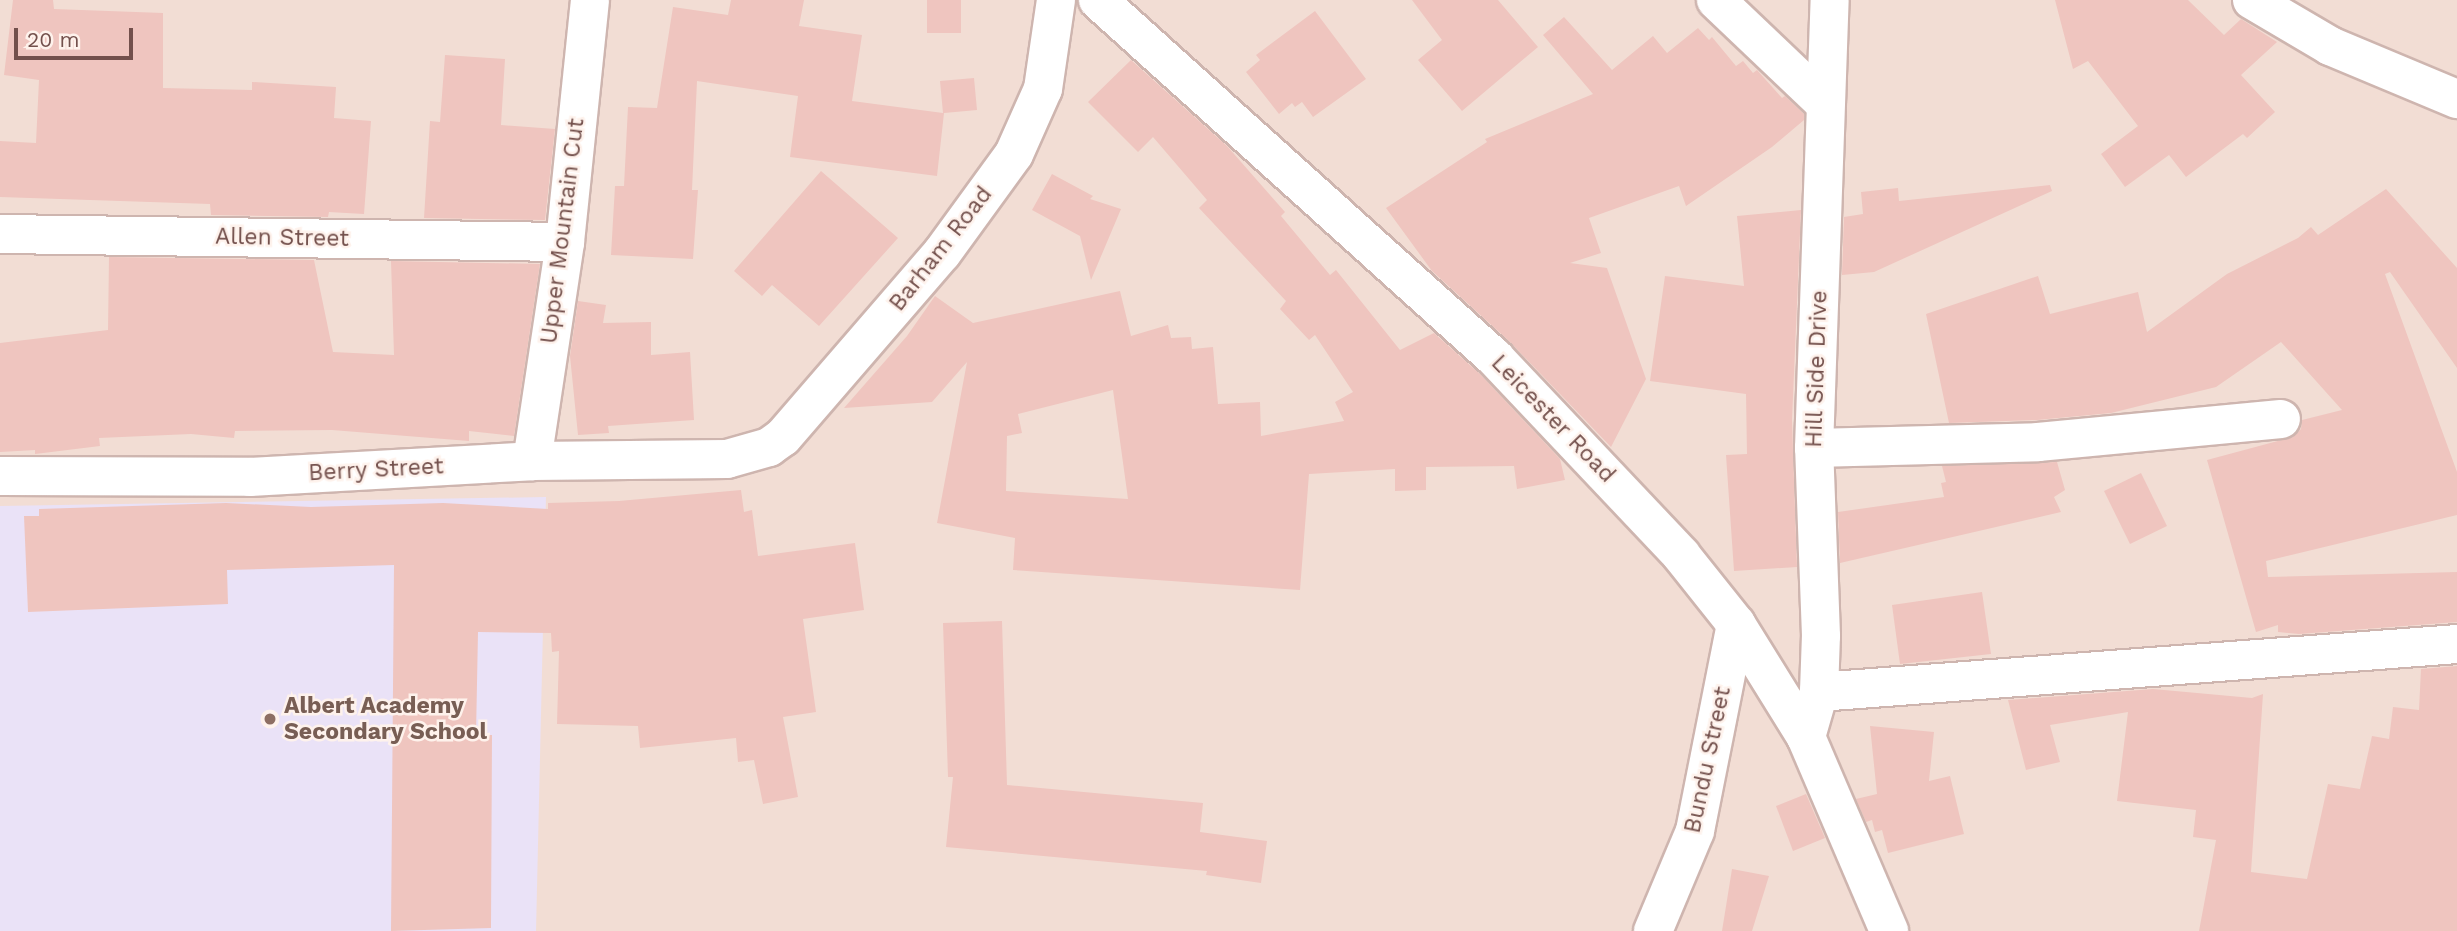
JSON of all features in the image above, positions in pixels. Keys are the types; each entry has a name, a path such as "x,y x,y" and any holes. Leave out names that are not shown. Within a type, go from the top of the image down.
{"street":[{"name":"Upper Mountain Cut","path":"532,461 565,242 590,0"},
{"name":"Barham Road","path":"752,454 783,437 942,253 1014,154 1043,89 1056,0"},
{"name":"Leicester Road","path":"1098,0 1495,358 1681,555 1736,624 1806,737 1889,931"},
{"path":"1716,0 1824,103"},
{"name":"Hill Side Drive","path":"1806,737 1819,692 1821,636 1814,448 1824,103 1830,0"},
{"path":"2252,0 2330,46 2457,99"},
{"name":"Allen Street","path":"0,234 565,242"},
{"path":"1814,448 1900,448 2038,442 2281,419"},
{"name":"Berry Street","path":"0,476 250,477 532,461 727,459 752,454"},
{"name":"Bundu Street","path":"1654,931 1695,831 1736,624"},
{"path":"1819,692 2457,645"}],"shaded area":[{"path":"0,0 2457,0 2457,931 0,931"},
{"name":"Albert Academy Secondary School","path":"546,497 536,931 0,931 0,506"}],"building":[{"path":"13,0 53,0 54,9 163,13 163,88 252,90 252,82 336,87 334,118 371,121 364,214 329,212 328,217 211,215 210,204 0,197 0,141 36,143 39,80 4,75"},
{"path":"731,0 804,0 799,26 862,35 852,101 943,113 940,81 974,78 977,110 944,113 937,176 790,157 798,96 697,81 692,190 698,190 693,259 611,255 615,186 624,186 628,107 657,108 673,7 728,15"},
{"path":"927,0 961,0 961,33 927,33"},
{"path":"1412,0 1498,0 1538,47 1462,111 1418,60 1442,40"},
{"path":"2055,0 2188,0 2224,35 2241,19 2277,42 2241,75 2275,112 2247,138 2243,134 2186,177 2169,155 2125,187 2101,154 2138,126 2088,61 2073,69"},
{"path":"1315,11 1366,79 1313,117 1302,102 1295,107 1292,103 1279,114 1246,72 1260,60 1256,55"},
{"path":"1564,17 1612,70 1653,36 1667,53 1698,28 1709,40 1712,37 1736,66 1743,61 1753,73 1757,70 1782,98 1785,96 1804,114 1804,120 1772,147 1686,206 1679,186 1589,218 1601,253 1570,263 1607,268 1646,379 1611,447 1510,342 1432,271 1386,208 1487,142 1485,139 1593,94 1543,35"},
{"path":"445,55 505,59 501,125 555,129 545,220 424,218 430,121 440,122"},
{"path":"1131,60 1227,146 1285,212 1281,216 1330,275 1336,270 1400,350 1434,333 1480,374 1560,459 1565,480 1517,489 1514,466 1426,467 1426,490 1395,491 1395,469 1309,474 1300,590 1013,570 1015,538 937,523 967,362 932,402 844,408 907,336 935,296 973,323 1120,291 1131,336 1168,325 1171,338 1191,337 1192,349 1213,347 1218,404 1260,402 1261,436 1344,421 1335,402 1353,392 1315,335 1309,340 1280,309 1286,301 1199,208 1207,200 1153,137 1138,152 1088,102","holes":["1113,390 1128,499 1006,491 1007,436 1022,433 1018,414"]},
{"path":"821,171 898,238 819,326 772,285 762,296 734,271"},
{"path":"1052,174 1093,196 1090,199 1121,209 1091,280 1080,236 1032,210"},
{"path":"2050,185 2052,191 1874,272 1842,275 1844,217 1863,214 1861,192 1898,188 1899,201"},
{"path":"2386,189 2457,268 2457,368 2390,272 2385,274 2457,472 2457,515 2266,561 2268,577 2457,572 2457,622 2299,634 2278,632 2278,625 2256,632 2207,460 2293,437 2301,429 2302,420 2342,410 2281,342 2216,387 2111,413 2037,420 1949,423 1926,314 2038,276 2050,314 2138,292 2147,332 2227,274 2298,238 2311,227 2318,235"},
{"path":"1801,210 1792,420 1797,567 1734,571 1726,455 1747,454 1746,394 1650,381 1665,276 1744,286 1737,216"},
{"path":"109,257 314,260 333,352 394,355 391,261 540,264 514,436 469,431 469,441 332,430 235,431 234,438 191,434 99,438 100,446 35,454 35,450 0,452 0,343 108,330"},
{"path":"578,301 606,305 603,323 651,322 651,355 690,352 694,420 608,426 609,433 578,435 570,356"},
{"path":"2057,462 2065,490 2054,497 2061,512 1840,563 1838,512 1944,497 1941,483 1946,482 1942,466"},
{"path":"2141,473 2167,526 2130,544 2104,491"},
{"path":"741,490 744,512 752,510 758,556 855,543 864,610 803,619 816,712 783,717 798,797 763,804 754,760 738,762 736,738 640,748 638,726 557,724 559,651 552,652 551,633 478,632 476,735 492,735 491,928 391,931 394,565 227,570 228,604 28,612 24,516 39,516 39,509 226,503 311,507 443,503 548,509 548,503 619,501"},
{"path":"1982,592 1991,654 1900,664 1892,605"},
{"path":"1002,621 1007,785 1203,803 1200,832 1267,841 1261,883 1206,875 1207,871 946,847 953,777 948,777 943,623"},
{"path":"2457,666 2457,931 2199,931 2216,840 2193,837 2196,810 2117,801 2128,712 2050,725 2060,762 2026,770 2008,700 2153,689 2252,698 2263,694 2251,872 2307,879 2328,784 2360,789 2372,736 2389,739 2393,707 2419,710 2421,669"},
{"path":"1870,726 1934,732 1929,781 1950,776 1964,834 1888,853 1882,830 1875,832 1872,820 1866,822 1856,799 1877,794"},
{"path":"1806,794 1825,838 1793,851 1776,806"},
{"path":"1732,869 1769,876 1752,931 1722,931"}],"place":[{"name":"Albert Academy Secondary School","path":"270,719"}]}
